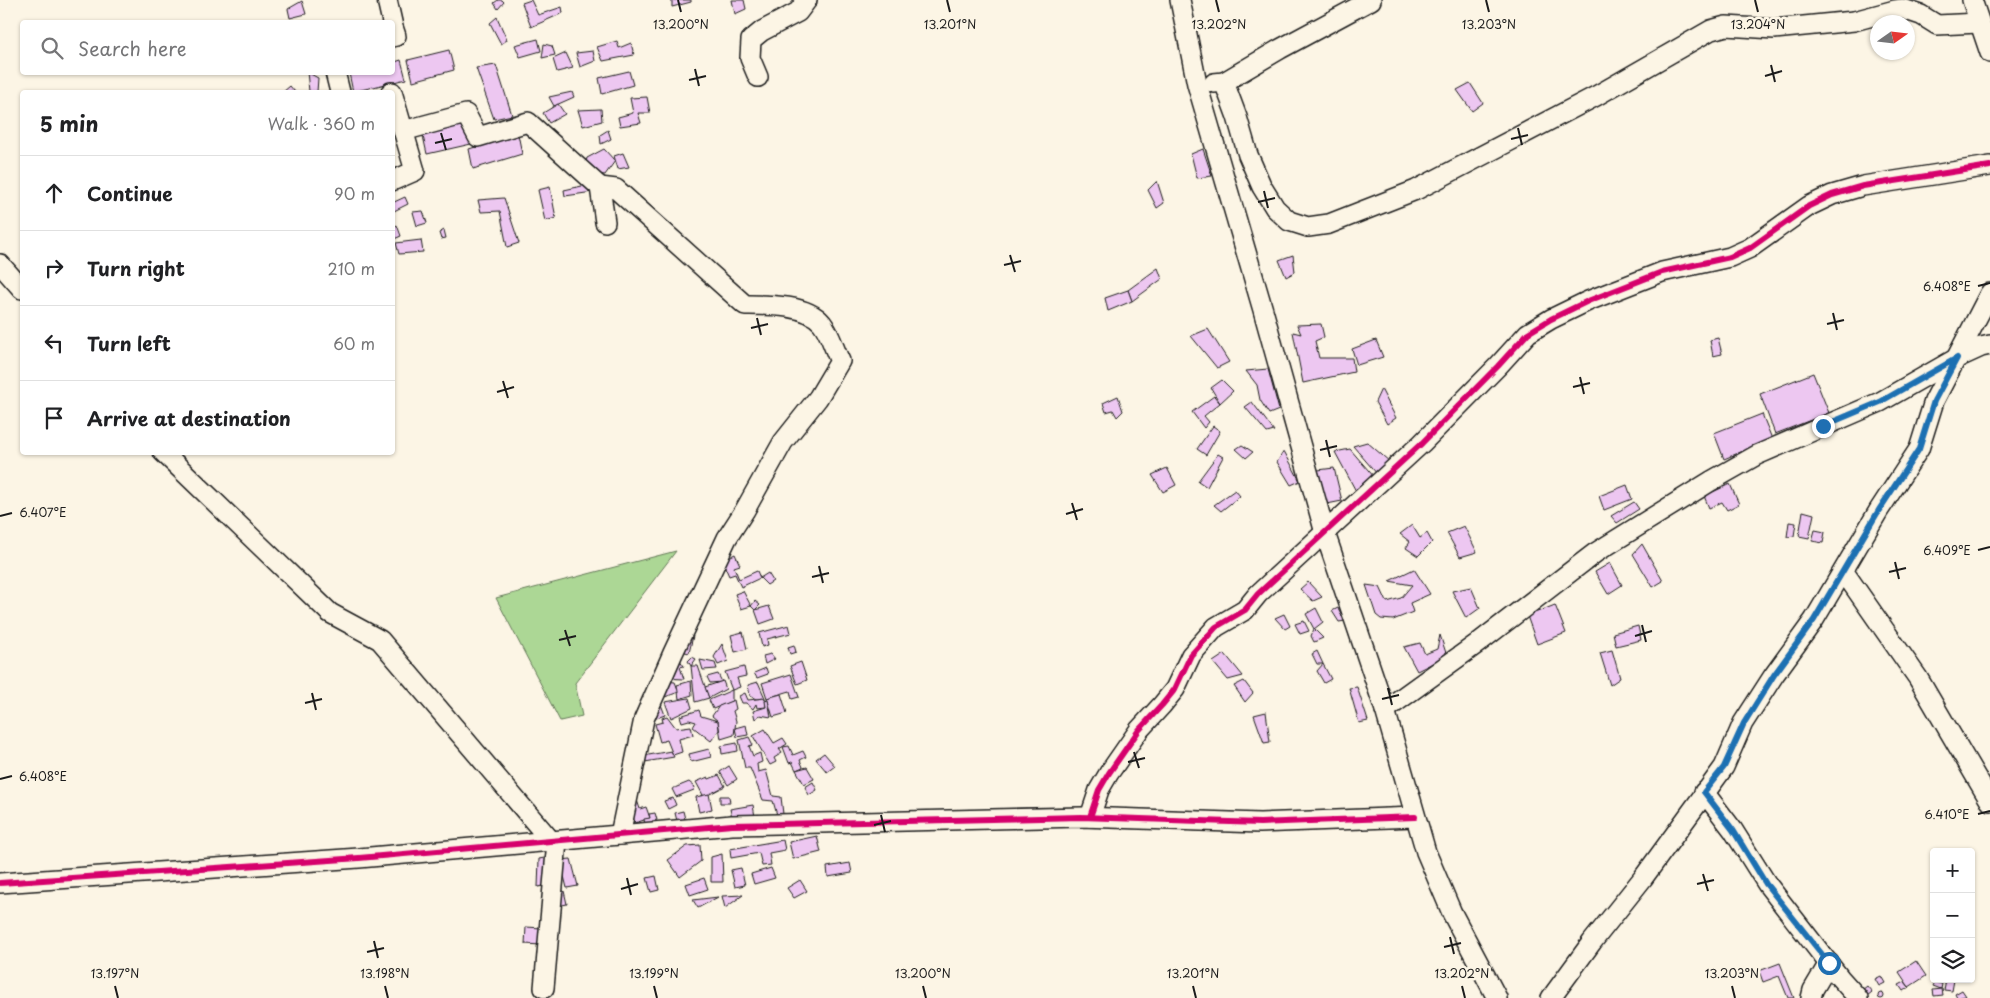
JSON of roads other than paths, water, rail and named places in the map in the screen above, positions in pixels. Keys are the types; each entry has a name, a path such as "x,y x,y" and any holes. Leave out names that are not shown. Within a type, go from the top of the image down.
{"street":[{"path":"386,0 391,20"},
{"path":"758,77 750,58 751,40 762,31 798,12 807,0"},
{"path":"1180,0 1197,84 1264,310 1325,533 1385,710 1426,852 1452,913 1497,998"},
{"path":"1197,84 1224,82 1371,0"},
{"path":"1972,0 1990,53"},
{"path":"1224,82 1248,155 1262,187 1275,208 1289,221 1308,227 1329,224 1416,190 1596,96 1711,30 1726,26 1774,29 1854,21 1903,9 1922,15 1937,25 1979,23"},
{"path":"336,75 340,90"},
{"path":"395,103 415,171 395,180"},
{"path":"403,131 466,114 478,137 528,122 600,187 616,189 745,305 770,305 809,311 822,323 840,361 818,398 783,442 727,538 673,653 644,719 620,835"},
{"path":"1090,817 1099,790 1109,773 1139,730 1175,689 1191,655 1216,627 1245,610 1258,594 1422,443 1528,333 1551,319 1588,301 1662,272 1730,257 1750,248 1809,206 1832,195 1863,186 1990,166"},
{"path":"600,187 605,222"},
{"path":"0,264 20,287"},
{"path":"1551,998 1592,942 1643,878 1724,767 1744,723 1774,675 1814,620 1879,510 1919,449 1934,401 1990,293"},
{"path":"1385,710 1478,643 1595,554 1653,516 1757,455 1880,402 1957,358 1990,345"},
{"path":"166,455 330,613 380,640 554,841 544,988"},
{"path":"1844,572 1918,678 1990,801"},
{"path":"1704,792 1733,830 1766,884 1858,998"},
{"path":"0,883 359,858 732,826 1090,817 1260,823 1415,817"},
{"path":"1811,998 1812,990 1829,963"}]}
